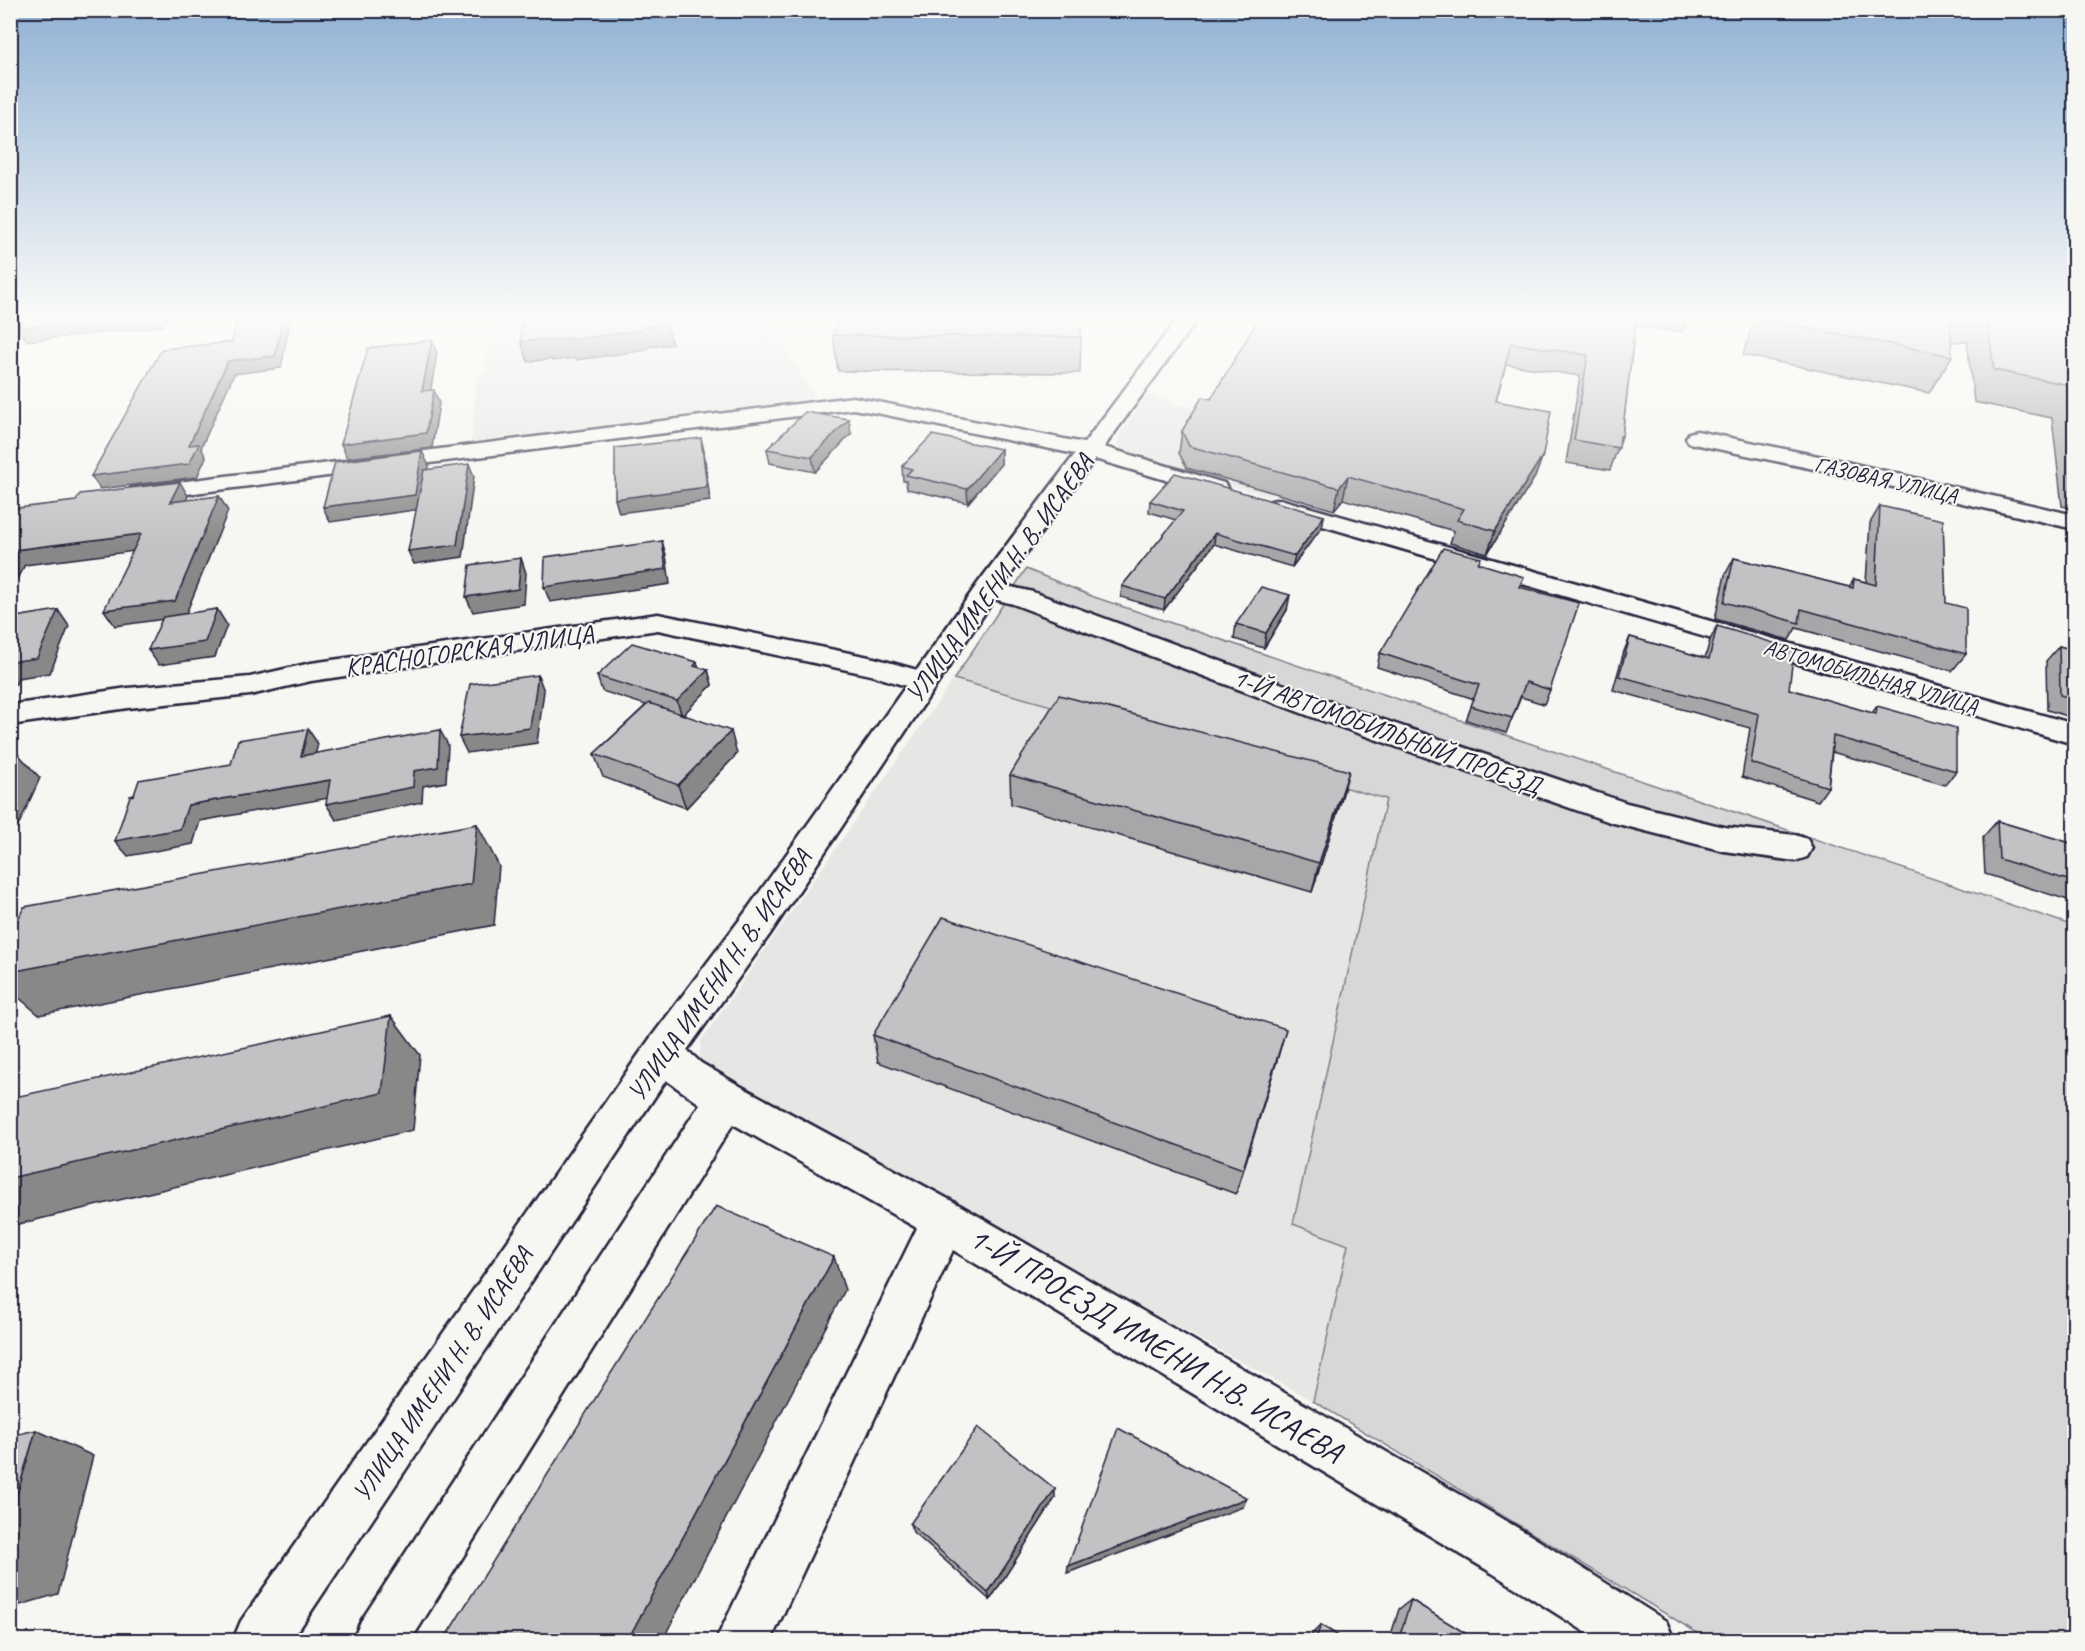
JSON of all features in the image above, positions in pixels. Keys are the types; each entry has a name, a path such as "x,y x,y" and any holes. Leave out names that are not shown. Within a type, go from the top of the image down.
{"street":[{"name":"УЛИЦА ИМЕНИ Н. В. ИСАЕВА","path":"260,1641 663,1052 757,924 987,589 1133,394"},
{"name":"АВТОМОБИЛЬНАЯ УЛИЦА","path":"117,496 854,403 1091,451 2074,734"},
{"name":"ГАЗОВАЯ УЛИЦА","path":"1697,438 1833,466 2074,522"},
{"name":"1-Й АВТОМОБИЛЬНЫЙ ПРОЕЗД","path":"987,589 1023,598 1323,710 1622,814 1724,840 1794,848"},
{"name":"КРАСНОГОРСКАЯ УЛИЦА","path":"10,715 128,698 250,686 311,672 658,622 874,667 923,681"},
{"name":"1-Й ПРОЕЗД ИМЕНИ Н.В. ИСАЕВА","path":"663,1052 687,1075 726,1099 946,1221 1511,1554 1647,1641"},
{"path":"380,1641 726,1099"},
{"path":"743,1641 930,1247 946,1221"}],"shaded area":[{"path":"475,394 814,394 816,398 471,442"},
{"path":"1148,395 1310,443 1271,497 1123,455 1118,445 1118,436"},
{"path":"1026,569 1094,597 2074,926 2074,1640 1709,1640 1313,1401 1348,1245 1293,1224 1386,799 954,679"},
{"path":"954,679 1386,799 1293,1224 1348,1245 1313,1401 720,1077 700,1059 701,1041"}],"building":[{"path":"137,394 213,394 189,445 199,444 189,464 91,476"},
{"path":"355,394 433,394 426,433 341,444"},
{"path":"1214,394 1498,394 1496,401 1551,411 1543,455 1495,531 1457,520 1464,509 1348,476 1339,488 1189,446 1182,431 1202,397 1211,399"},
{"path":"1582,394 1627,394 1619,448 1574,440"},
{"path":"805,412 849,419 812,457 767,449"},
{"path":"932,435 1001,449 967,489 906,475 912,469 902,466"},
{"path":"701,438 707,487 615,499 615,448"},
{"path":"422,451 415,495 323,507 335,462"},
{"path":"469,464 457,545 408,551 424,470"},
{"path":"1175,473 1324,516 1295,556 1215,533 1165,599 1122,586 1183,511 1150,501"},
{"path":"180,482 170,502 219,496 175,601 104,610 141,534 14,550 10,556 10,509 76,501 80,494"},
{"path":"1880,506 1943,520 1946,603 1966,608 1966,654 1801,609 1799,623 1724,602 1734,558 1853,588 1854,579 1876,585"},
{"path":"662,541 666,569 544,587 545,557"},
{"path":"1443,548 1481,558 1478,563 1524,577 1519,587 1579,603 1550,690 1526,682 1512,718 1471,706 1479,685 1380,653"},
{"path":"521,558 518,589 466,597 470,565"},
{"path":"1261,587 1290,595 1266,633 1236,624"},
{"path":"217,609 205,642 148,650 163,617"},
{"path":"58,610 37,658 10,662 10,618"},
{"path":"1717,626 1794,649 1789,689 1876,714 1877,706 1956,728 1956,771 1833,736 1828,787 1751,763 1759,714 1619,676 1630,637 1709,659"},
{"path":"632,643 697,662 694,666 708,670 677,701 597,676"},
{"path":"2059,646 2074,650 2074,699 2060,695"},
{"path":"538,675 530,728 459,737 470,684"},
{"path":"1059,695 1349,771 1319,863 1010,775"},
{"path":"649,703 731,731 678,785 594,754"},
{"path":"308,729 301,756 440,730 438,767 414,771 413,787 326,804 330,780 188,805 180,829 115,841 130,796 134,795 139,780 231,764 238,740"},
{"path":"19,755 10,774 10,757"},
{"path":"1997,821 2074,844 2074,882 1999,859"},
{"path":"477,824 471,884 10,972 10,937 24,907"},
{"path":"943,917 1286,1029 1243,1169 873,1035"},
{"path":"391,1016 382,1093 10,1178 10,1098"},
{"path":"716,1206 834,1257 627,1641 443,1641"},
{"path":"978,1427 1055,1489 988,1593 910,1524"},
{"path":"1118,1428 1247,1498 1068,1566"},
{"path":"36,1430 10,1518 10,1436"},
{"path":"1411,1600 1478,1641 1398,1641"},
{"path":"1321,1625 1346,1641 1315,1641"}]}
